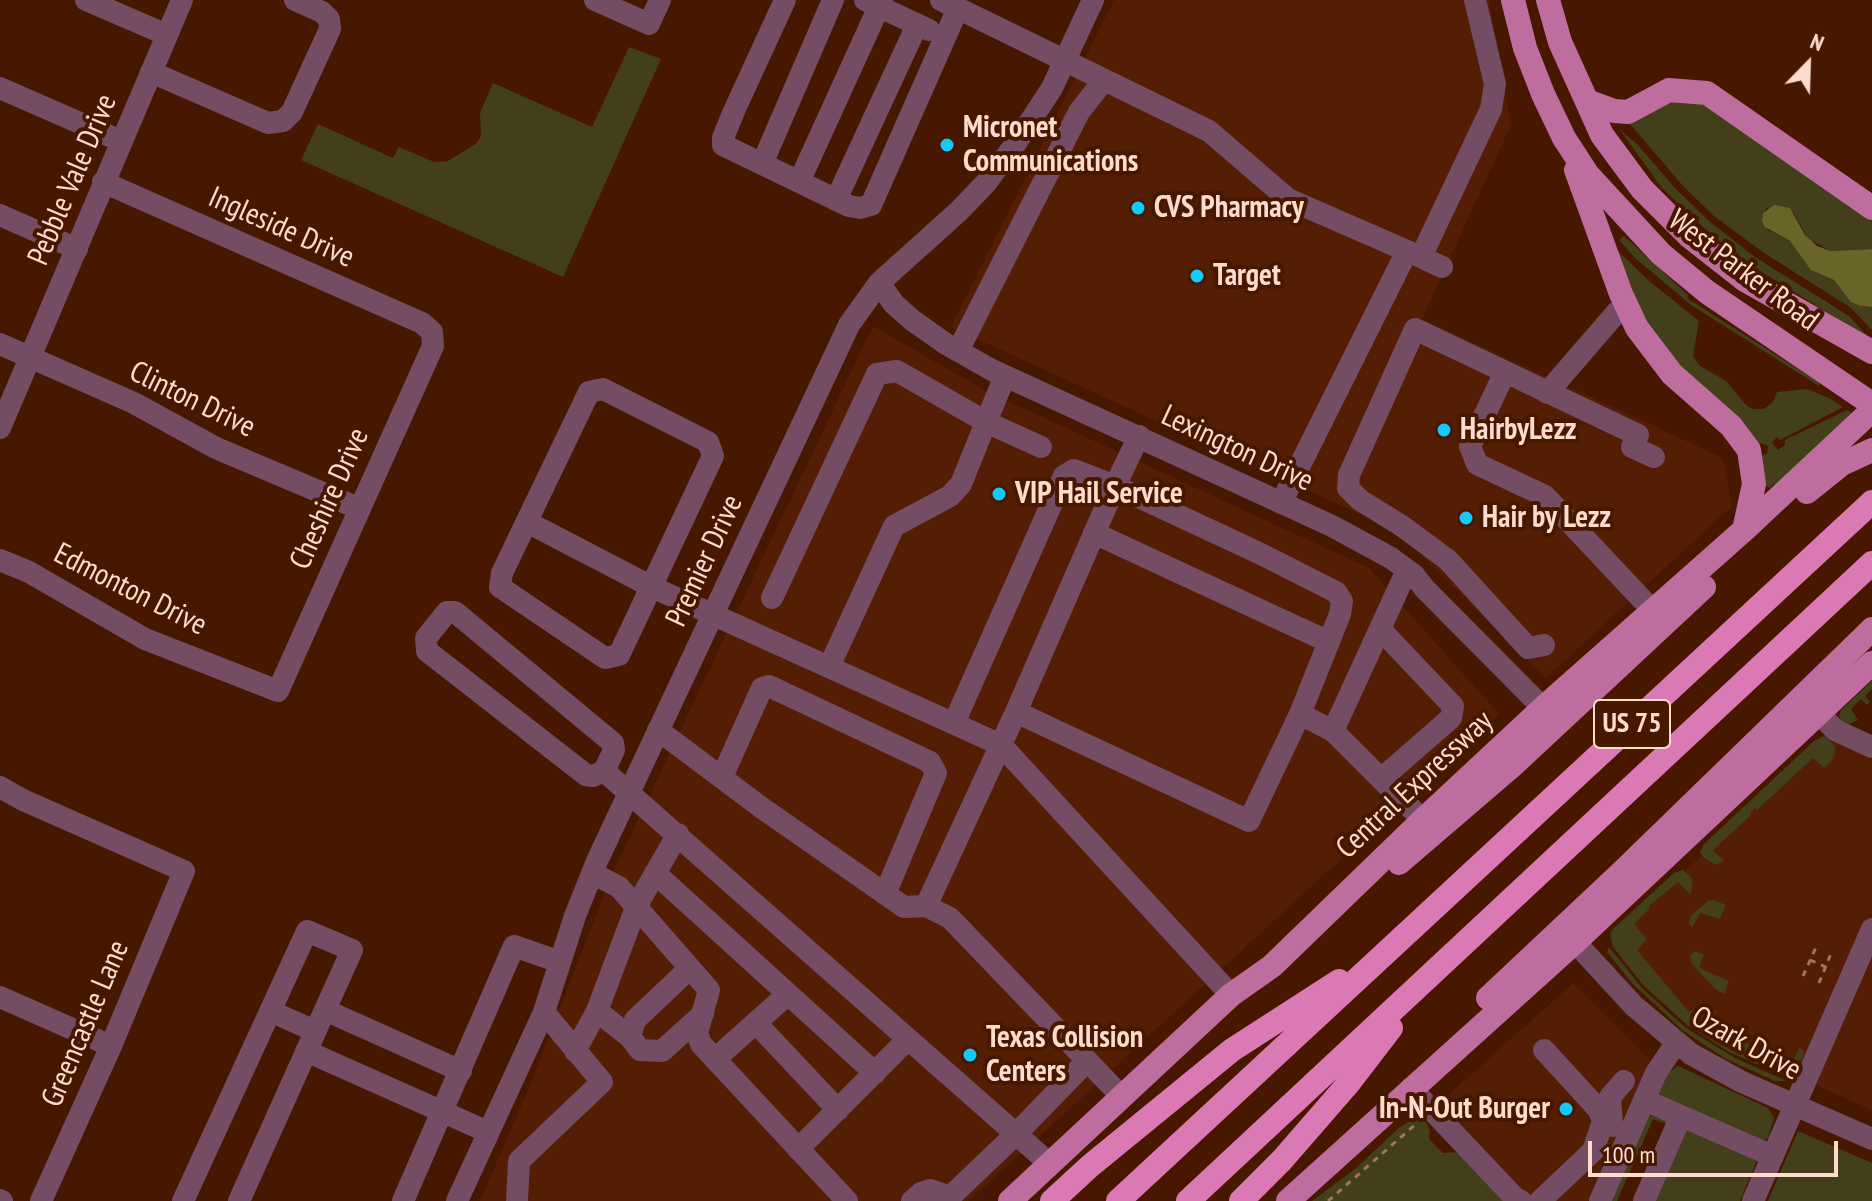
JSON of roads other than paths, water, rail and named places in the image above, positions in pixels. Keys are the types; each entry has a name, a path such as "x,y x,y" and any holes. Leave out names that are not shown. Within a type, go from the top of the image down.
{"highway":[{"name":"US 75","path":"1118,1201 1872,502"},
{"name":"US 75","path":"1188,1201 1872,563"},
{"path":"1052,1201 1232,1050 1392,947"},
{"path":"1241,1201 1282,1160 1348,1084 1434,972"}],"main road":[{"name":"West Parker Road","path":"1513,0 1525,48 1564,138 1588,175 1661,254 1707,292 1869,410"},
{"name":"West Parker Road","path":"1548,0 1560,42 1602,135 1642,189 1689,236 1745,280 1872,352"},
{"path":"1587,101 1614,111 1628,112 1669,90 1707,93 1872,208"},
{"path":"1564,138 1627,308 1653,352 1672,374 1731,426 1749,450 1754,484 1744,530"},
{"name":"Central Expressway","path":"1010,1201 1231,995 1272,966 1543,708 1744,530 1869,410"},
{"path":"1272,966 1501,775 1809,490 1842,464 1872,450"},
{"path":"1392,1105 1400,1080 1621,873 1872,629"},
{"path":"1288,1201 1575,942 1872,663"}],"street":[{"path":"86,0 167,35"},
{"name":"Pebble Vale Drive","path":"0,428 182,0"},
{"path":"151,72 268,123 283,121 292,112 330,29 329,19 322,12 295,0"},
{"path":"595,0 649,24 660,0"},
{"path":"785,0 723,138 723,145 849,206 860,208 871,205 945,38 950,4 1209,131 1288,199 1423,258"},
{"path":"762,164 833,0"},
{"name":"Premier Drive","path":"457,1201 544,1012 592,873 844,335 864,300 879,283 985,184 1052,88 1093,0"},
{"path":"1281,503 1423,258 1491,109 1495,84 1475,0"},
{"path":"799,182 875,2 945,38"},
{"path":"836,200 917,25"},
{"path":"958,351 1079,112 1104,80"},
{"path":"0,88 121,141"},
{"name":"Ingleside Drive","path":"103,182 422,323 432,332"},
{"path":"0,215 77,249"},
{"name":"Lexington Drive","path":"879,283 894,304 912,320 958,351 1005,376 1381,551 1407,570 1543,708"},
{"path":"1547,393 1617,312 1627,308"},
{"path":"1509,674 1539,646 1528,648 1448,560 1360,500 1348,488 1349,475 1415,329 1638,435 1632,447 1654,457"},
{"name":"Cheshire Drive","path":"278,691 433,346 432,332"},
{"name":"Clinton Drive","path":"0,344 134,403 216,448 358,508"},
{"path":"772,598 877,374 897,371 986,422 1041,447"},
{"path":"1505,372 1470,446 1477,464 1545,496 1653,611"},
{"path":"829,667 894,526 950,496 961,484 1005,376"},
{"path":"603,389 708,442 713,456 652,587 619,655 605,658 500,587 502,573 589,392 603,389"},
{"path":"926,906 1139,436"},
{"path":"954,723 1064,476 1074,470 1259,553 1336,592 1342,601 1340,614 1255,826 1016,712"},
{"path":"527,522 652,587 1001,745 1231,995"},
{"path":"1381,551 1397,523"},
{"path":"1094,533 1329,642"},
{"name":"Edmonton Drive","path":"0,560 29,572 145,639 278,691"},
{"path":"1333,731 1407,570"},
{"path":"447,612 455,612 613,743 614,750 604,771 593,776 586,775 427,651 426,638 447,612"},
{"path":"1380,629 1453,706 1451,718 1381,779"},
{"path":"722,777 762,688 769,686 930,762 936,773 885,894"},
{"path":"1818,712 1835,730 1872,747"},
{"path":"1300,714 1333,731 1423,820"},
{"path":"658,730 904,907 926,906 950,918 1122,1097"},
{"path":"604,771 1050,1164"},
{"name":"Greencastle Lane","path":"0,787 184,871 111,1046 41,1201"},
{"path":"575,1051 597,1011 637,905 678,834"},
{"path":"592,873 619,887 709,990 697,1033 701,1044 847,1201"},
{"path":"655,873 875,1073"},
{"path":"1753,1201 1872,929"},
{"path":"183,1201 307,931 352,950 239,1201"},
{"name":"Ozark Drive","path":"1575,942 1634,1006 1676,1043 1729,1075 1872,1139"},
{"path":"403,1201 514,946 560,962"},
{"path":"630,1037 635,1020 690,968"},
{"path":"715,1059 788,994"},
{"path":"0,997 111,1046"},
{"path":"325,1010 461,1071"},
{"path":"270,1011 311,1041 443,1113 488,1132"},
{"path":"597,1011 630,1037 640,1050 662,1051 703,1014"},
{"path":"517,1201 519,1161 602,1082 544,1012"},
{"path":"756,1023 838,1110"},
{"path":"798,1149 908,1039"},
{"path":"1600,1201 1656,1073 1676,1043"},
{"path":"1540,1201 1590,1154 1603,1125 1599,1110 1544,1050"},
{"path":"912,1201 930,1190 950,1197 1087,1061"},
{"path":"1554,1201 1600,1155 1612,1126 1610,1097 1624,1081"},
{"path":"1411,1088 1521,1201"},
{"path":"1644,1100 1773,1156"},
{"path":"1644,1201 1681,1116"}],"place":[{"name":"Micronet Communications","path":"947,145"},
{"name":"CVS Pharmacy","path":"1138,208"},
{"name":"Target","path":"1197,276"},
{"name":"HairbyLezz","path":"1444,430"},
{"name":"VIP Hail Service","path":"999,494"},
{"name":"Hair by Lezz","path":"1466,518"},
{"name":"Texas Collision Centers","path":"970,1055"},
{"name":"In-N-Out Burger","path":"1566,1109"}]}
